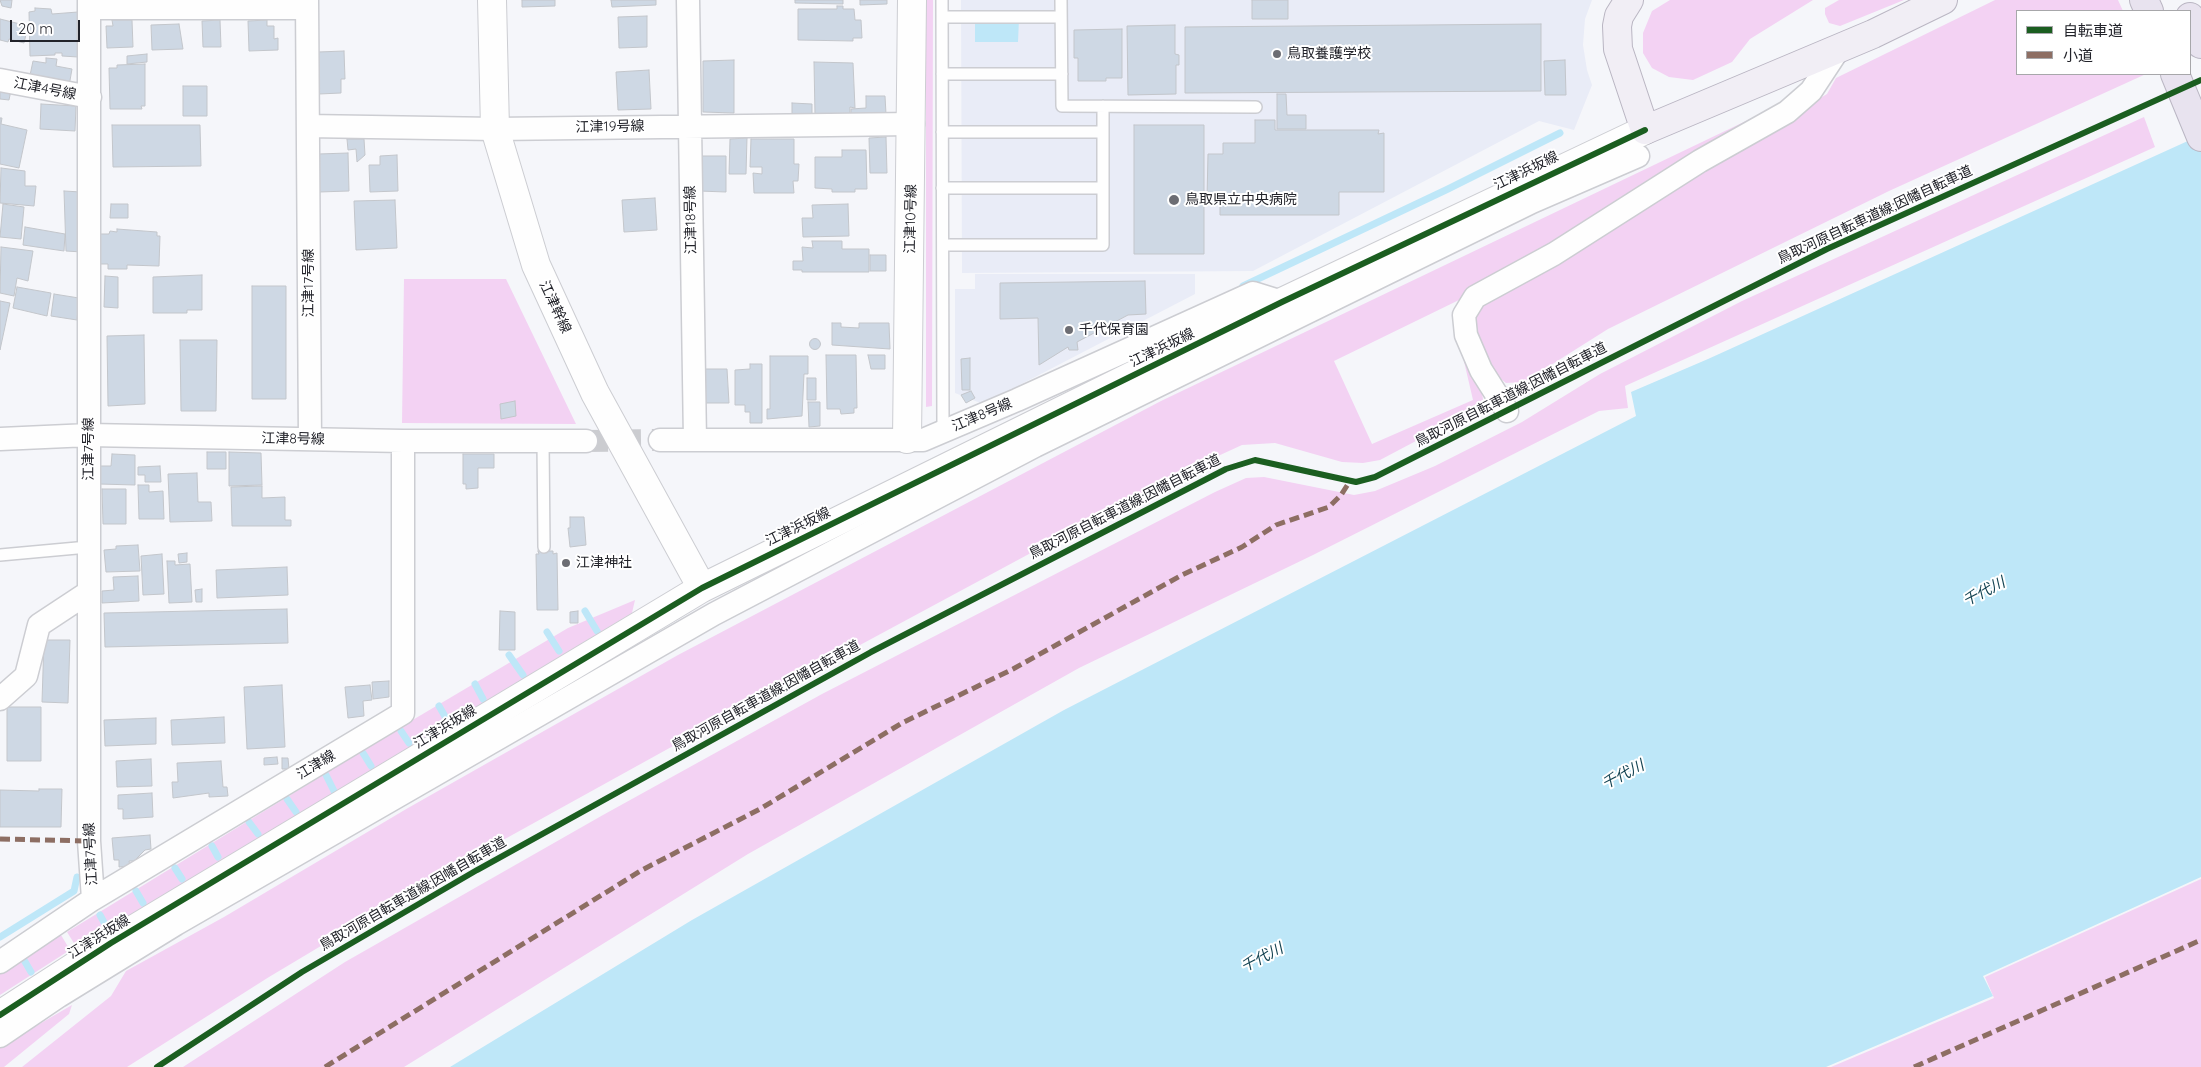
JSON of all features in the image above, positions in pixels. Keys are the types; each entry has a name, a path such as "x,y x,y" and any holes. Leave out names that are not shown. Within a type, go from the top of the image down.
{"highway":[{"path":"2191,19 2201,44"},
{"path":"2175,75 2201,138"}],"main road":[{"path":"1629,0 1619,16 1617,26 1618,50 1645,130 1840,47 1943,0"}],"street":[{"name":"江津幹線","path":"492,0 496,129 536,265 595,393 702,588"},
{"name":"江津18号線","path":"688,0 695,440"},
{"name":"江津10号線","path":"907,438 913,124 912,0"},
{"path":"89,4 307,4"},
{"name":"江津7号線","path":"89,4 89,841 93,899"},
{"name":"江津17号線","path":"307,4 310,439"},
{"path":"1507,411 1481,370 1466,335 1464,315 1475,297 1554,254 1700,161 1787,112 1810,91 1840,47"},
{"name":"江津4号線","path":"0,80 90,97"},
{"name":"江津19号線","path":"308,126 496,129 913,124"},
{"name":"江津浜坂線","path":"0,1015 111,943 702,588 1282,302 1645,130"},
{"path":"0,1036 59,996 176,924 714,614 1035,446 1532,202 1638,156"},
{"name":"江津8号線","path":"660,440 907,438 923,440 1252,293 1282,302"},
{"name":"江津8号線","path":"0,439 89,435 403,441 586,441"},
{"name":"江津線","path":"0,962 93,899 403,713 403,441"},
{"path":"0,699 26,676 39,625 89,592"}],"lane":[{"path":"942,0 942,432"},
{"path":"1061,0 1062,106 1256,106"},
{"path":"942,17 1061,17"},
{"path":"942,74 1062,74"},
{"path":"942,245 1103,245 1103,106"},
{"path":"942,132 1103,132"},
{"path":"942,188 1103,188"},
{"path":"543,441 544,546"},
{"path":"0,555 88,547"}],"shaded area":[{"path":"926,0 933,0 932,406 926,407"},
{"name":"鳥取県立中央病院","path":"961,0 1592,0 1585,19 1583,45 1587,70 1592,85 1574,130 1539,121 1253,271 962,273"},
{"path":"1670,0 1813,0 1750,39 1732,62 1693,80 1669,77 1652,68 1643,53 1643,33 1652,11"},
{"path":"1839,0 1904,0 1840,26 1829,23 1825,14 1825,8"},
{"path":"1995,0 2118,0 2123,10 2016,10 2016,75 2144,75 1889,191 1608,329 1524,382 1506,383 1489,369 1470,330 1476,305 1827,94 1836,78"},
{"path":"1796,97 1459,300 1334,361 1372,444 1473,400 1463,357 1468,354 1480,382 1484,405 1380,460 1363,463 1342,462 1275,443 1242,445 1170,478 693,735 438,876 269,977 127,1067 22,1067 111,996 126,971 224,917 408,808 678,655 1161,401"},
{"path":"2144,117 2155,147 1625,386 1628,408 1599,411 1313,555 1079,668 748,854 404,1067 183,1067 345,962 603,815 822,694 1215,492 1246,478 1264,477 1354,495 1375,491 1435,466 1522,422 1600,374 1742,301"},
{"path":"975,274 1195,274 1195,294 983,404 955,393 955,289 975,289"},
{"path":"404,279 506,279 576,424 402,423"},
{"path":"635,600 632,613 77,948 67,932 416,718 568,628"},
{"path":"2201,879 2201,1067 1831,1067 1994,998 1985,977"},
{"path":"61,935 70,950 0,995 0,973"},
{"path":"72,1005 69,1014 4,1067 0,1067 0,1047"}],"water":[{"path":"975,19 1019,19 1018,42 975,42"},
{"name":"千代川","path":"2201,135 2201,877 1983,976 1993,996 1826,1067 450,1067 692,920 1064,710 1636,416 1631,392 1708,359"}],"building":[{"path":"0,0 12,0 11,8 2,6"},
{"path":"522,0 555,0 555,6 522,7"},
{"path":"611,0 656,0 656,5 612,7"},
{"path":"795,0 843,0 843,4 795,3"},
{"path":"860,0 887,0 887,4 860,5"},
{"path":"1252,0 1288,0 1288,19 1252,19"},
{"path":"837,6 843,6 843,9 854,9 855,20 861,20 862,38 853,38 853,41 798,40 798,9 837,9"},
{"path":"35,8 51,9 52,14 78,12 78,57 62,56 62,53 30,56 29,12 35,11"},
{"path":"647,16 647,47 619,48 618,17"},
{"path":"0,19 28,26 24,43 9,39 8,42 0,40"},
{"path":"112,20 132,20 133,47 107,48 106,26 113,26"},
{"path":"220,20 221,47 203,47 202,21"},
{"path":"267,20 267,26 274,26 274,39 278,38 278,50 249,51 248,21"},
{"path":"179,24 183,49 152,50 151,25"},
{"path":"1541,24 1541,91 1185,93 1185,27"},
{"path":"1175,25 1175,54 1179,55 1179,65 1176,65 1176,94 1128,95 1127,26"},
{"path":"1122,29 1122,78 1106,78 1106,81 1078,81 1078,58 1074,58 1074,30"},
{"path":"344,51 345,79 341,79 341,93 319,94 318,52"},
{"path":"147,54 147,62 127,64 127,56"},
{"path":"46,58 57,59 56,66 72,69 69,86 29,80 33,61 46,63"},
{"path":"734,60 734,113 703,112 703,61"},
{"path":"1565,60 1566,95 1545,95 1544,61"},
{"path":"814,62 853,63 855,108 850,107 850,114 815,115"},
{"path":"145,64 145,106 141,106 142,109 110,109 109,68 117,68 117,65"},
{"path":"649,70 651,109 618,110 616,72"},
{"path":"0,83 12,85 9,100 0,99"},
{"path":"183,86 207,86 207,116 183,116"},
{"path":"1277,94 1286,94 1287,115 1306,115 1306,129 1277,129"},
{"path":"866,96 885,96 886,114 851,114 851,109 866,108"},
{"path":"792,103 812,104 812,116 792,116"},
{"path":"41,104 76,106 75,131 40,129"},
{"path":"0,118 2,118 1,124 27,130 19,168 0,164"},
{"path":"1255,120 1275,120 1275,130 1379,130 1378,134 1384,133 1384,192 1339,192 1339,215 1220,215 1220,202 1207,199 1208,154 1223,154 1223,143 1255,143"},
{"path":"112,125 200,125 201,166 113,167"},
{"path":"1134,125 1204,125 1204,254 1134,254"},
{"path":"886,137 887,173 870,173 869,138"},
{"path":"747,138 746,174 729,174 730,139"},
{"path":"347,139 364,139 365,155 357,162 356,149 348,150"},
{"path":"751,139 794,139 794,164 799,164 798,181 793,181 794,193 754,193 753,173 762,174 762,167 750,167"},
{"path":"842,150 866,150 867,189 855,189 855,192 832,192 832,189 815,188 815,157 842,157"},
{"path":"348,153 349,191 319,192 318,154"},
{"path":"397,155 398,191 370,192 369,165 380,165 380,156"},
{"path":"699,156 726,156 726,192 699,191"},
{"path":"1,168 25,171 25,186 36,186 34,206 0,203"},
{"path":"64,191 81,192 82,252 66,251"},
{"path":"655,198 657,230 624,232 622,200"},
{"path":"395,200 397,248 356,250 354,201"},
{"path":"3,204 24,207 21,239 0,237"},
{"path":"111,204 128,204 128,218 110,218"},
{"path":"848,204 849,236 803,237 802,218 813,218 812,205"},
{"path":"25,227 65,234 64,251 23,245"},
{"path":"117,229 157,232 157,236 160,236 159,266 127,265 127,269 108,269 108,264 99,264 100,234 109,234 110,231 117,232"},
{"path":"812,241 842,241 842,249 869,249 869,272 802,272 802,270 793,270 793,261 803,261 802,247 813,248"},
{"path":"1,247 33,251 28,281 17,278 14,296 0,293"},
{"path":"870,255 886,255 886,271 870,271"},
{"path":"202,275 202,310 187,310 187,313 153,313 153,277"},
{"path":"105,276 118,277 118,308 104,307"},
{"name":"千代保育園","path":"1145,281 1146,314 1128,315 1077,342 1078,350 1069,350 1068,347 1039,365 1038,318 1000,319 1000,283"},
{"path":"252,286 286,286 286,399 252,399"},
{"path":"17,287 51,293 47,316 13,308"},
{"path":"54,294 79,298 77,320 51,316"},
{"path":"0,301 10,303 0,350"},
{"path":"832,323 841,323 841,327 859,328 859,323 889,323 890,349 832,345"},
{"path":"144,335 145,404 108,406 107,336"},
{"path":"815,338 821,344 815,350 809,344"},
{"path":"180,340 217,340 216,411 181,411"},
{"path":"826,355 856,355 857,408 854,408 854,413 841,414 840,409 827,409"},
{"path":"868,355 885,355 885,369 871,369"},
{"path":"770,356 808,356 808,374 804,374 802,416 767,419 767,409 770,409"},
{"path":"970,358 970,390 962,390 961,359"},
{"path":"750,364 762,364 762,423 750,423 750,412 745,412 745,405 735,405 735,370 750,369"},
{"path":"699,369 727,369 729,403 699,403"},
{"path":"807,378 816,378 816,400 807,400"},
{"path":"971,391 975,398 966,403 961,395"},
{"path":"515,401 516,416 501,419 500,404"},
{"path":"808,402 820,402 820,426 809,427"},
{"path":"207,452 226,452 226,469 207,469"},
{"path":"229,452 261,453 262,485 229,486"},
{"path":"112,454 135,455 135,485 99,484 98,466 111,466"},
{"path":"463,454 494,454 494,468 478,468 478,488 466,489 466,484 463,484"},
{"path":"160,466 161,482 145,482 145,475 138,475 138,467"},
{"path":"197,473 198,502 211,502 212,521 170,522 168,474"},
{"path":"138,485 149,485 149,492 163,491 164,519 139,519"},
{"path":"262,486 262,498 285,497 285,520 291,520 291,526 232,526 231,487"},
{"path":"102,489 126,489 126,524 103,524"},
{"path":"570,517 584,517 586,545 570,547 568,528 570,528"},
{"path":"138,545 140,571 106,572 104,550 116,549 116,546"},
{"path":"538,551 553,551 553,554 557,553 558,610 537,610 536,554 539,554"},
{"path":"187,553 187,562 179,563 178,554"},
{"path":"162,554 164,594 143,595 141,556"},
{"path":"167,561 175,561 175,565 190,564 192,602 169,603"},
{"path":"287,567 288,595 217,598 216,570"},
{"path":"138,576 139,601 102,603 102,591 114,590 113,577"},
{"path":"202,589 202,602 196,602 195,590"},
{"path":"287,609 288,643 105,647 104,613"},
{"path":"500,611 515,612 515,650 499,650"},
{"path":"578,611 578,623 570,623 570,612"},
{"path":"44,640 70,640 68,703 42,702"},
{"path":"389,681 389,697 373,699 372,682"},
{"path":"282,685 285,747 247,749 244,687"},
{"path":"370,685 372,700 363,701 364,716 348,718 345,687"},
{"path":"7,707 41,707 41,761 7,761"},
{"path":"224,717 225,743 172,745 171,720"},
{"path":"156,718 156,744 105,746 104,720"},
{"path":"277,757 278,764 264,765 264,758"},
{"path":"282,758 288,758 289,769 282,769"},
{"path":"151,759 152,786 117,787 116,761"},
{"path":"221,761 223,787 227,787 228,796 209,797 209,793 173,798 172,782 178,782 177,763"},
{"path":"39,789 62,789 61,827 0,827 0,790 39,791"},
{"path":"152,793 153,817 123,819 123,809 118,809 118,795"},
{"path":"150,835 151,849 145,850 134,861 129,861 130,866 119,867 119,860 114,860 112,838"}],"waterway":[{"path":"1243,286 1448,189 1560,133"},
{"path":"585,611 597,631"},
{"path":"547,632 559,651"},
{"path":"509,655 523,675"},
{"path":"475,684 483,699"},
{"path":"439,706 447,720"},
{"path":"401,731 409,743"},
{"path":"363,753 371,766"},
{"path":"326,775 334,791"},
{"path":"287,799 296,812"},
{"path":"249,822 258,834"},
{"path":"212,846 218,857"},
{"path":"175,868 182,879"},
{"path":"0,937 74,891 77,877"},
{"path":"136,891 143,903"},
{"path":"100,915 106,926"},
{"path":"24,960 31,972"}],"tunnel":[{"path":"586,441 660,440"}],"marked path":[{"path":"325,1067 642,870 760,809 902,723 1013,669 1182,575 1242,547 1276,525 1329,507 1341,495 1350,481"},
{"path":"0,839 89,841"},
{"path":"1914,1067 2201,940"}],"cycle path":[{"name":"鳥取河原自転車道線;因幡自転車道","path":"157,1067 302,972 477,870 871,652 1226,469 1255,460 1356,482 1375,477 1827,249 2201,80"},
{"path":"0,1015 111,943 702,588 1282,302 1645,130"}],"place":[{"name":"鳥取養護学校","path":"1277,54"},
{"name":"鳥取県立中央病院","path":"1174,200"},
{"name":"千代保育園","path":"1069,330"},
{"name":"江津神社","path":"566,563"}]}
